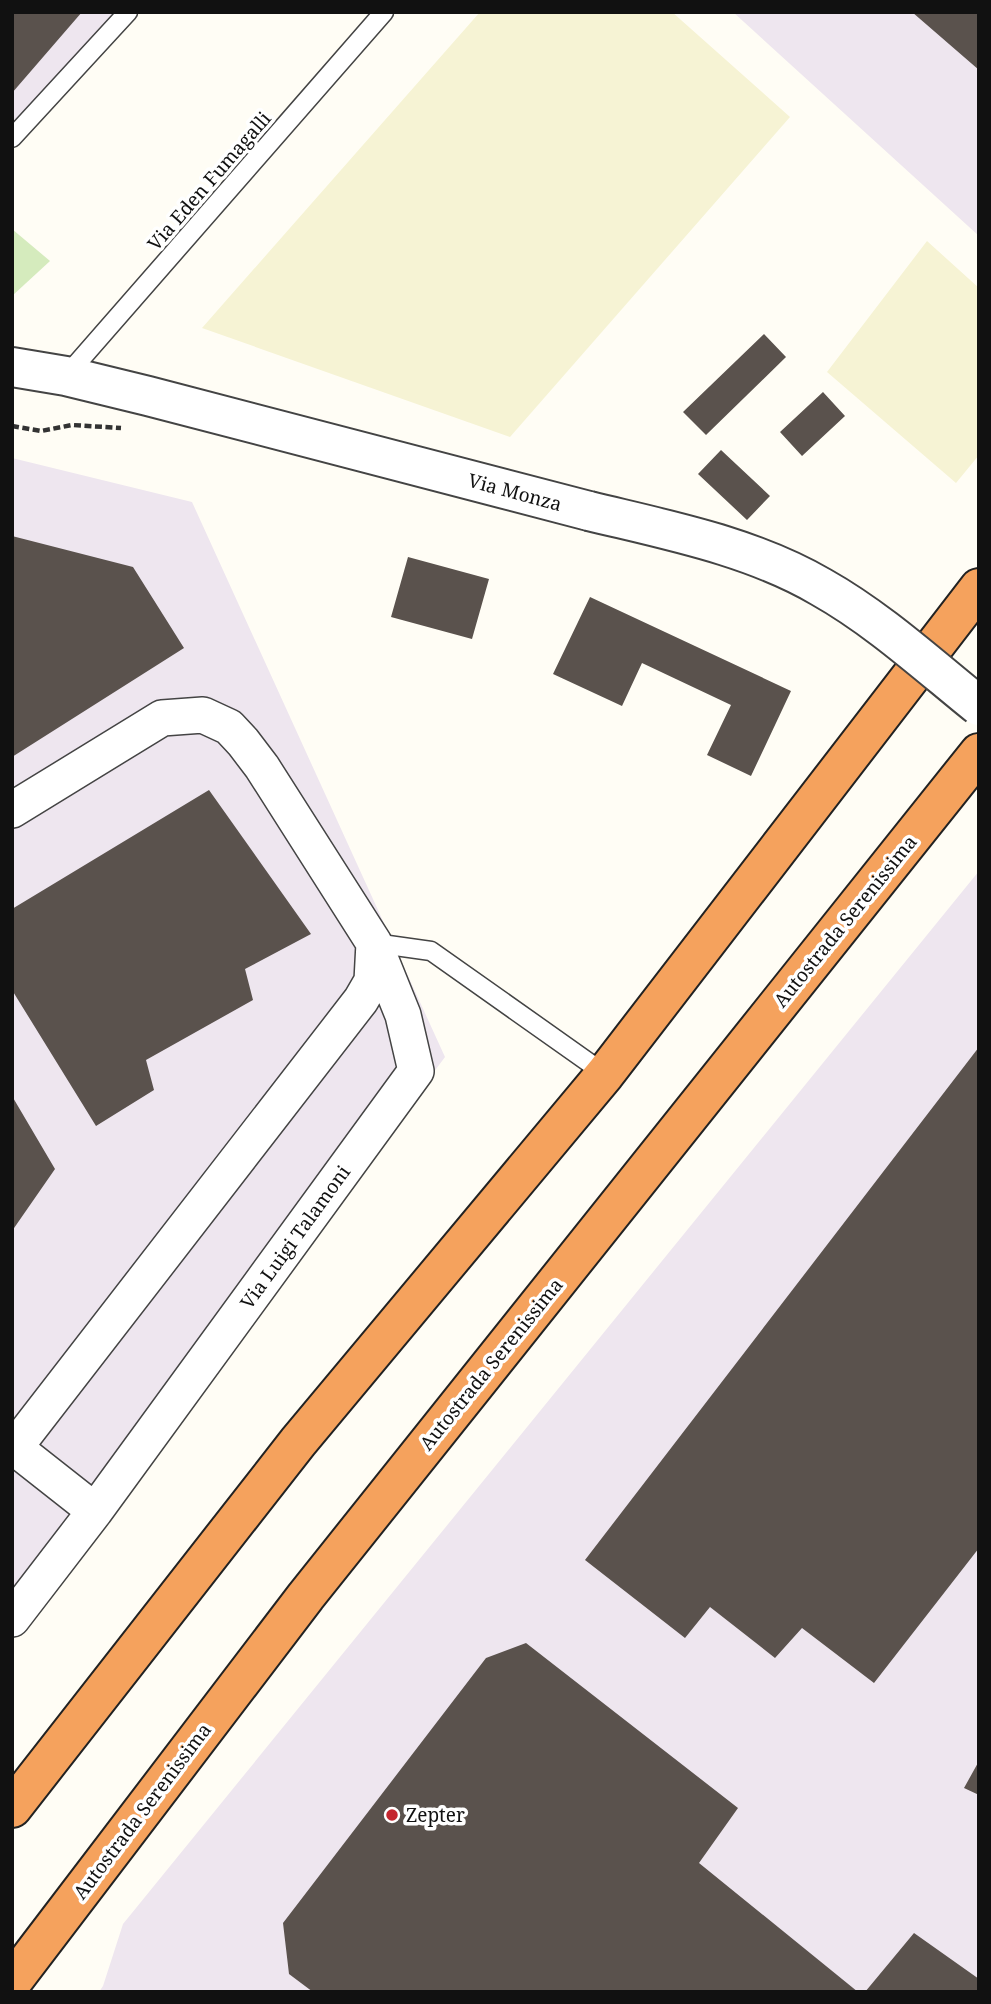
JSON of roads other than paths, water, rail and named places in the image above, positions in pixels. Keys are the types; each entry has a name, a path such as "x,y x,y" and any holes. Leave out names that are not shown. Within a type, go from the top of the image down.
{"highway":[{"path":"12,1808 298,1442 605,1074 979,588"},
{"name":"Autostrada Serenissima","path":"12,1982 306,1595 979,753"}],"street":[{"name":"Via Monza","path":"12,367 66,376 689,536 764,559 821,587 872,620 979,706"},
{"name":"Via Luigi Talamoni","path":"12,810 162,719 203,715 229,727 243,742 374,943 403,1015 416,1071 95,1511 12,1619"},
{"path":"95,1511 13,1449 361,1000 372,981 374,943"}],"lane":[{"path":"12,138 128,12"},
{"name":"Via Eden Fumagalli","path":"66,376 384,12"},
{"path":"374,943 431,951 605,1074"}],"place":[{"name":"Zepter","path":"392,1815"}]}
